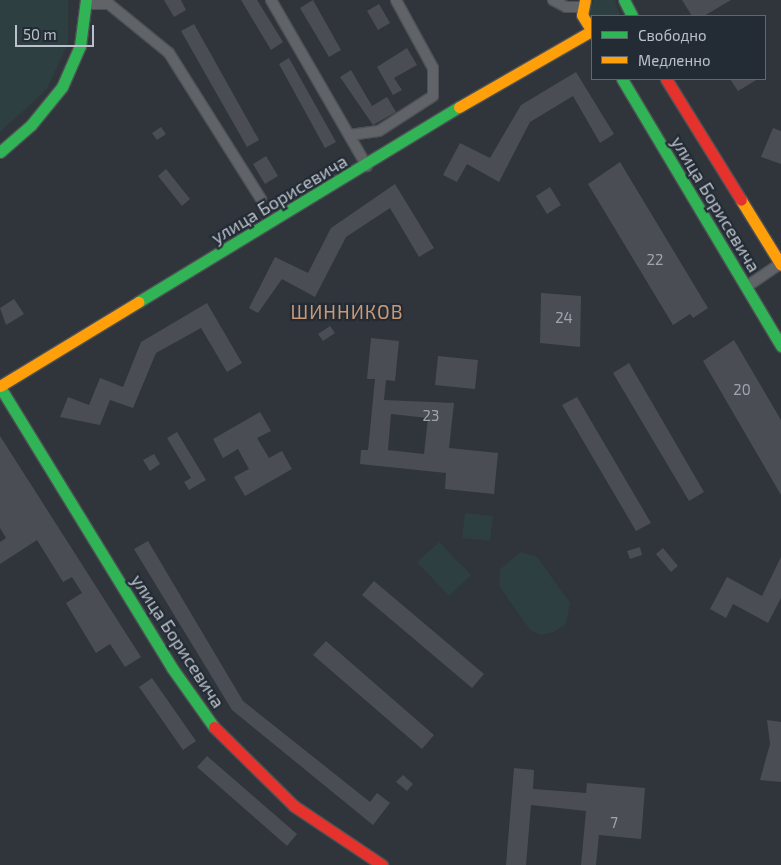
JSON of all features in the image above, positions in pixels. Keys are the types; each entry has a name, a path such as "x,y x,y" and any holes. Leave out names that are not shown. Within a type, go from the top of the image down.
{"street":[{"path":"271,0 367,166"},
{"path":"350,135 379,131 433,96 433,68 396,0"},
{"path":"553,0 566,7 583,7"},
{"path":"624,1 626,15"},
{"path":"624,1 631,15"},
{"path":"0,152 31,125 62,87 80,46 87,2 110,4 169,52 261,199"},
{"path":"583,7 591,28"},
{"path":"574,37 583,7"},
{"name":"улица Борисевича","path":"382,865 294,806 214,728 172,668 0,387 367,166 574,37 591,31"},
{"name":"улица Борисевича","path":"623,80 781,346"},
{"name":"улица Борисевича","path":"667,80 781,264"},
{"path":"746,287 781,264"}],"shaded area":[{"path":"0,0 68,0 68,43 47,89 0,132"},
{"path":"594,0 615,0 620,15 591,15 591,18 589,13"},
{"path":"465,513 493,516 490,541 462,538"},
{"path":"439,542 471,575 449,596 417,562"},
{"path":"521,552 537,557 570,603 566,624 554,632 541,635 531,631 499,586 500,569"}],"building":[{"path":"164,0 181,0 186,10 174,17"},
{"path":"241,0 257,0 283,42 271,50"},
{"path":"313,0 341,50 329,57 300,8"},
{"path":"682,0 731,0 706,15 691,15"},
{"path":"379,4 390,23 378,30 367,11"},
{"path":"194,24 259,140 247,147 181,31"},
{"path":"407,48 417,65 394,78 402,90 393,95 377,67"},
{"path":"289,58 336,142 325,148 279,64"},
{"path":"351,70 372,106 387,97 396,112 373,125 340,77"},
{"path":"576,72 614,134 600,143 573,96 530,122 499,182 467,164 457,182 443,175 460,143 490,158 521,105"},
{"path":"731,80 756,80 738,91"},
{"path":"161,127 166,134 157,140 152,133"},
{"path":"773,128 781,131 781,164 761,157"},
{"path":"266,156 278,176 265,184 253,164"},
{"path":"620,162 708,308 693,318 690,314 673,325 588,184"},
{"path":"166,169 190,199 182,206 158,176"},
{"path":"395,184 434,248 419,257 390,208 346,237 315,297 282,279 258,313 249,308 275,257 308,273 331,228"},
{"path":"550,187 561,205 547,214 536,196"},
{"path":"541,293 581,296 580,347 540,343"},
{"path":"14,299 24,314 6,325 0,308"},
{"path":"207,303 242,363 227,372 201,328 156,353 133,408 110,400 100,425 60,417 68,397 89,405 100,378 123,387 141,342"},
{"path":"330,326 335,333 323,341 318,334"},
{"path":"371,338 399,341 395,381 386,380 384,400 454,403 449,448 498,453 494,494 445,489 446,473 360,464 361,450 368,450 375,379 367,379","holes":["391,414 428,418 424,454 388,450"]},
{"path":"734,340 781,420 781,495 703,361"},
{"path":"438,356 478,360 475,389 435,385"},
{"path":"629,363 704,492 689,501 613,373"},
{"path":"577,397 651,523 636,531 562,405"},
{"path":"260,412 271,431 257,438 269,458 282,451 292,469 245,496 234,477 249,469 238,449 223,458 213,439"},
{"path":"177,432 206,480 189,490 184,482 191,478 167,438"},
{"path":"0,436 141,657 125,667 110,644 96,653 66,603 82,593 72,577 63,582 37,540 0,564 0,542 6,538 0,528"},
{"path":"154,454 160,464 150,471 143,460"},
{"path":"148,541 243,701 370,802 377,793 390,803 373,825 232,710 134,549"},
{"path":"640,547 642,555 630,559 627,551"},
{"path":"663,548 678,566 671,572 656,554"},
{"path":"781,557 781,598 768,623 733,604 726,618 710,609 727,577 762,596"},
{"path":"374,581 484,674 472,688 362,595"},
{"path":"326,641 434,735 422,749 313,655"},
{"path":"152,678 196,741 183,750 139,687"},
{"path":"767,720 781,722 781,782 760,780 770,744"},
{"path":"207,756 297,834 287,846 197,767"},
{"path":"514,768 534,770 533,789 586,793 587,783 645,788 641,839 599,835 596,865 581,865 586,811 531,805 526,865 506,865"},
{"path":"403,775 413,784 407,791 396,782"}],"traffic: fast":[{"path":"0,152 31,125 62,87 80,46 86,0"},
{"path":"624,0 632,15"},
{"path":"623,80 781,346"},
{"path":"138,302 459,107"},
{"path":"0,387 172,668 214,727"}],"traffic: slow":[{"path":"585,0 582,15 591,29"},
{"path":"459,107 591,31"},
{"path":"741,200 781,265"},
{"path":"0,386 138,302"}],"traffic: jam":[{"path":"667,80 741,200"},
{"path":"214,727 294,806 382,865"}],"district":[{"name":"ШИННИКОВ","path":"347,312"}]}
